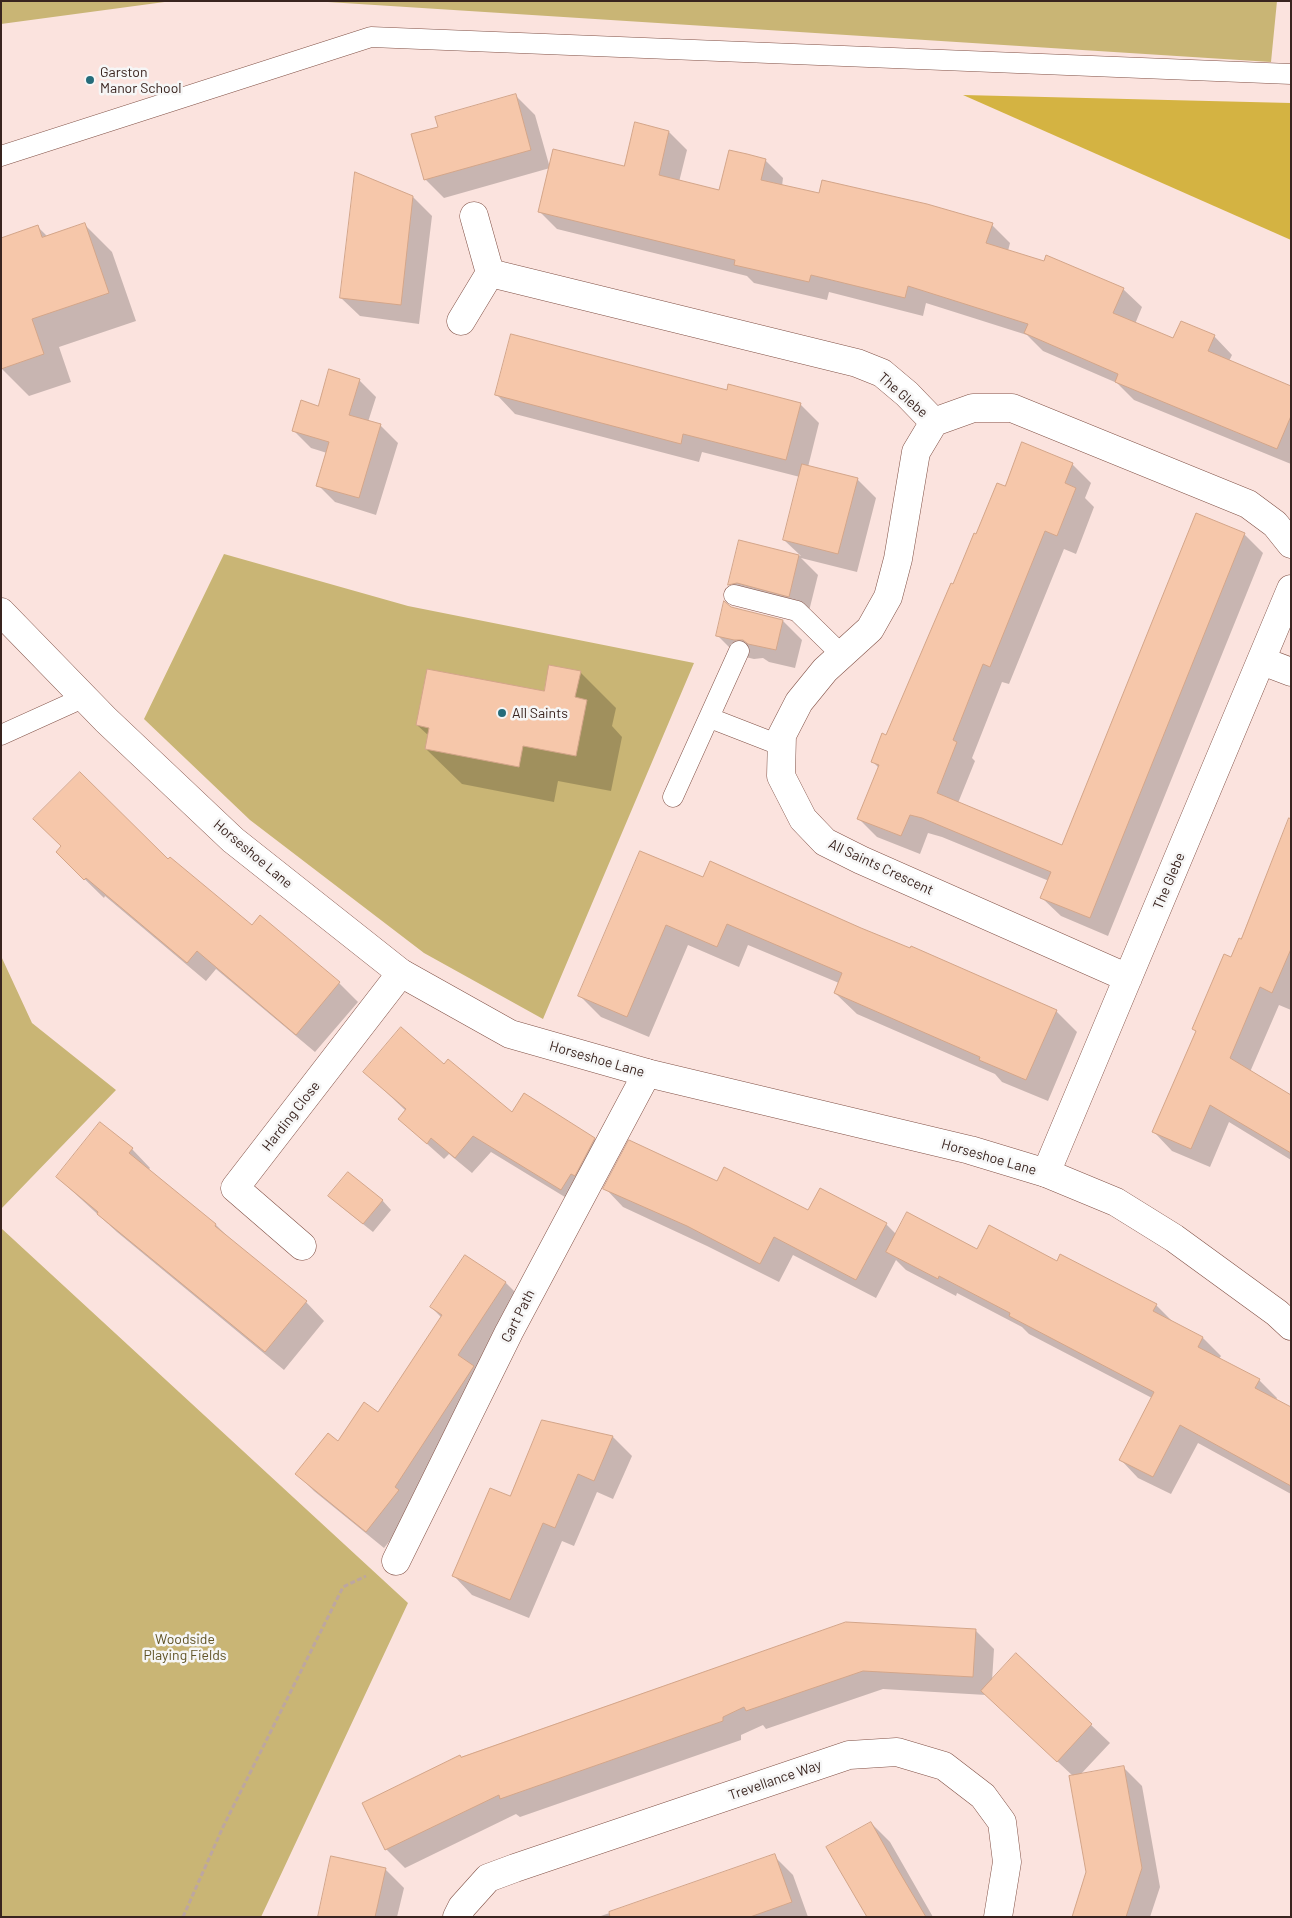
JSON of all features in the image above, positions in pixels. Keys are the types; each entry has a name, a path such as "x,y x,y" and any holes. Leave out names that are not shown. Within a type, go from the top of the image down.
{"street":[{"path":"461,321 490,273 474,216"},
{"name":"The Glebe","path":"490,273 856,362 882,373 907,394 934,422 973,408 1012,408 1248,504 1275,524 1291,544"},
{"name":"All Saints Crescent","path":"934,422 916,452 898,559 888,597 870,629 825,670 799,702 782,735 781,776 803,819 825,842 861,860 1128,978"},
{"name":"The Glebe","path":"1046,1173 1291,588"},
{"name":"Horseshoe Lane","path":"1,612 85,696 106,720 233,840 401,973 510,1034 647,1073 970,1150 1046,1173 1116,1202 1158,1228 1291,1326"},
{"path":"1262,661 1291,672"},
{"name":"Harding Close","path":"302,1246 235,1188 401,973"},
{"name":"Cart Path","path":"396,1562 509,1332 647,1073"},
{"name":"Trevellance Way","path":"457,1917 462,1908 488,1878 850,1755 897,1752 944,1766 983,1796 1002,1822 1007,1862 998,1917"}],"lane":[{"path":"1,156 372,37 1291,74"},
{"path":"734,595 796,611 842,655"},
{"path":"672,797 710,718 739,651"},
{"path":"1,735 85,696"},
{"path":"710,718 782,746"}],"path":[{"path":"183,1917 223,1827 342,1587 396,1562"}],"green space":[{"path":"1,1 172,1 1,24"},
{"path":"312,1 1277,1 1271,62"},
{"path":"224,554 408,606 694,663 543,1019 424,953 250,820 144,719"},
{"path":"1,956 32,1023 116,1090 1,1209"},
{"name":"Woodside Playing Fields","path":"1,1228 408,1603 261,1917 1,1917"}],"shaded area":[{"path":"963,95 1291,103 1291,240"}],"building":[{"path":"516,94 531,150 424,180 411,134 438,127 435,117"},
{"path":"635,122 669,131 659,175 719,190 729,150 747,154 766,159 761,180 819,193 822,180 927,204 993,223 986,243 1044,261 1046,255 1124,288 1113,313 1173,338 1181,321 1215,335 1208,351 1291,386 1291,416 1277,449 1115,382 1118,374 1024,333 1028,324 908,286 905,298 811,275 809,282 734,265 735,260 538,212 553,149 624,166"},
{"path":"355,172 413,196 401,305 340,298"},
{"path":"85,223 109,293 32,319 44,354 1,369 1,238 38,225 42,237"},
{"path":"511,334 727,390 728,384 801,403 786,460 683,434 681,444 495,395"},
{"path":"329,369 360,379 349,415 381,424 359,498 316,486 329,442 292,431 301,400 318,406"},
{"path":"1022,442 1073,463 1065,483 1076,488 1057,536 1045,531 990,667 983,664 953,740 957,742 937,793 1062,845 1196,513 1245,533 1090,918 1040,898 1051,872 922,818 910,815 901,836 857,819 879,765 871,762 882,733 886,735 951,583 953,584 997,483 1005,486"},
{"path":"802,464 858,478 838,554 783,540"},
{"path":"739,540 799,555 789,597 737,583 728,585"},
{"path":"724,601 731,607 783,620 776,650 748,644 743,640 716,636"},
{"name":"All Saints","path":"549,665 581,671 575,697 587,700 576,756 523,746 519,767 425,749 429,728 416,725 427,669 544,691"},
{"path":"80,772 168,859 170,857 252,925 260,915 340,982 296,1035 197,951 187,963 86,878 84,880 56,852 61,846 33,819"},
{"path":"1289,818 1291,819 1291,949 1272,993 1260,987 1230,1058 1291,1095 1291,1153 1210,1105 1191,1149 1152,1132 1196,1031 1192,1029 1224,954 1231,957 1239,938 1241,939"},
{"path":"640,851 703,877 710,861 861,928 910,948 911,946 1057,1010 1026,1080 979,1060 980,1057 834,993 842,973 727,924 717,947 666,925 627,1017 578,996"},
{"path":"401,1027 444,1064 448,1059 512,1112 524,1093 595,1138 575,1176 571,1174 561,1190 473,1136 455,1158 431,1138 427,1144 398,1119 406,1109 363,1072"},
{"path":"100,1122 133,1148 129,1153 307,1301 265,1352 97,1214 98,1212 56,1177"},
{"path":"629,1140 717,1181 724,1167 808,1210 820,1188 887,1223 856,1280 774,1237 760,1264 687,1226 603,1189"},
{"path":"348,1172 383,1200 363,1224 328,1196"},
{"path":"907,1212 977,1249 989,1225 1057,1261 1060,1254 1157,1304 1153,1311 1203,1337 1198,1347 1260,1379 1255,1388 1291,1407 1291,1486 1180,1425 1153,1477 1119,1460 1154,1392 1009,1316 1010,1313 939,1276 938,1279 886,1252"},
{"path":"465,1255 506,1282 458,1355 474,1366 395,1487 399,1490 366,1532 295,1474 328,1433 338,1441 364,1402 378,1412 442,1315 430,1307"},
{"path":"542,1420 613,1436 594,1481 578,1474 555,1528 543,1523 510,1600 452,1576 490,1488 510,1496"},
{"path":"846,1622 976,1629 973,1677 863,1671 746,1711 744,1707 723,1717 723,1721 500,1799 499,1795 385,1850 362,1803 460,1755 461,1757"},
{"path":"1016,1653 1092,1724 1057,1762 981,1691"},
{"path":"1124,1766 1142,1868 1126,1917 1072,1917 1086,1872 1069,1776"},
{"path":"871,1822 926,1917 867,1917 826,1847"},
{"path":"775,1854 792,1902 750,1917 610,1917 609,1912"},
{"path":"331,1856 386,1868 375,1917 318,1917"}],"place":[{"name":"Garston Manor School","path":"90,80"},
{"name":"All Saints","path":"502,713"}]}
